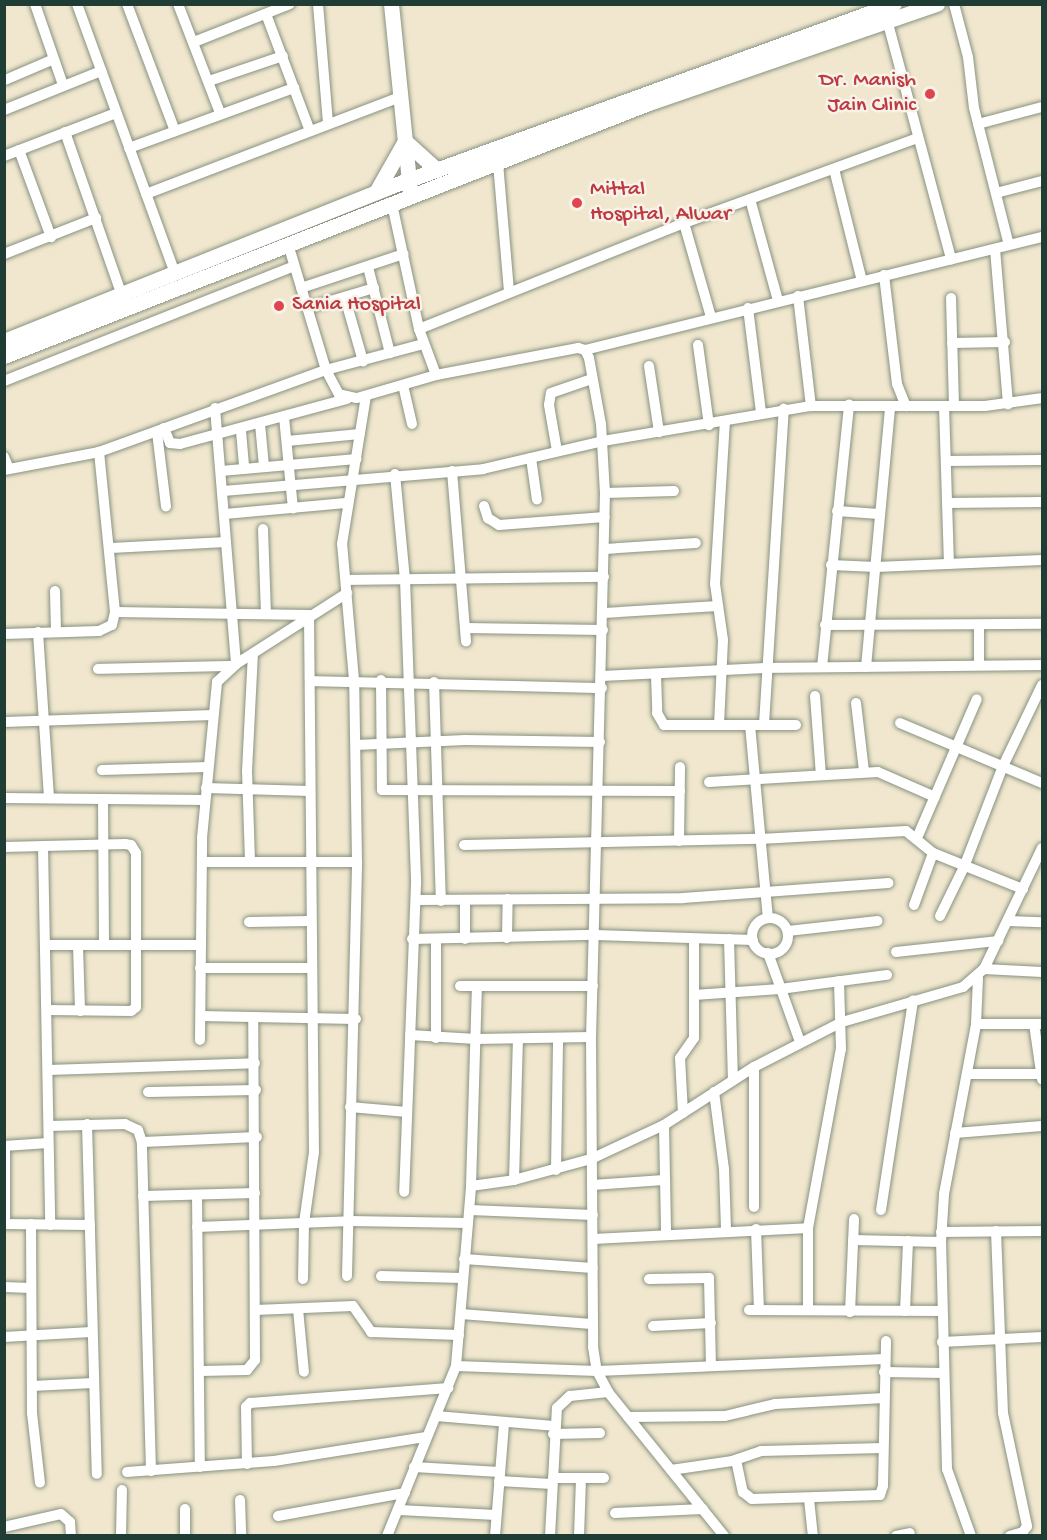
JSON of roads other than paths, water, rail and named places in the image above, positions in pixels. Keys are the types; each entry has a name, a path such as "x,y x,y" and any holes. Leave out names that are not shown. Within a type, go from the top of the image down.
{"main road":[{"path":"391,4 411,196"},
{"path":"4,356 124,301 175,273 376,192 888,11 937,4"},
{"path":"4,341 288,244 888,11"},
{"path":"405,141 437,170"},
{"path":"376,192 405,141"}],"street":[{"path":"35,4 63,85"},
{"path":"77,4 175,273"},
{"path":"127,4 175,131"},
{"path":"178,4 220,113"},
{"path":"194,42 290,4"},
{"path":"318,4 328,124"},
{"path":"954,4 968,57 978,124 1009,245"},
{"path":"888,11 918,138 951,259"},
{"path":"266,14 310,131"},
{"path":"209,81 283,56"},
{"path":"5,80 54,58"},
{"path":"4,110 101,71"},
{"path":"129,148 294,88"},
{"path":"146,194 400,97"},
{"path":"978,124 1042,107"},
{"path":"4,156 116,113"},
{"path":"65,132 124,301"},
{"path":"419,329 684,223 918,138"},
{"path":"20,150 51,237"},
{"path":"498,163 509,292"},
{"path":"834,169 862,280"},
{"path":"996,193 1042,181"},
{"path":"750,199 778,300"},
{"path":"392,204 419,329 436,375"},
{"path":"4,254 96,218"},
{"path":"684,223 711,317"},
{"path":"160,430 172,444 241,431 436,375 585,350 778,300 1042,237"},
{"path":"288,244 326,370 334,387 347,399"},
{"path":"995,249 1005,342 1008,404"},
{"path":"301,288 404,255"},
{"path":"4,381 294,266"},
{"path":"368,267 390,353"},
{"path":"884,275 897,384 906,406"},
{"path":"307,308 374,288"},
{"path":"798,296 811,406"},
{"path":"345,298 363,361"},
{"path":"949,564 946,461 952,343 951,298"},
{"path":"748,308 761,413"},
{"path":"952,343 1005,342"},
{"path":"4,457 7,470 99,452 215,408 326,370 423,344"},
{"path":"698,345 709,425"},
{"path":"585,350 603,441 605,493 604,613 591,1037 592,1324 597,1371 608,1392 724,1536"},
{"path":"649,366 659,432"},
{"path":"557,451 549,405 551,393 592,380"},
{"path":"403,385 412,424"},
{"path":"347,1276 350,1221 350,1107 356,1019 357,862 354,680 342,544 346,503 366,396"},
{"path":"223,491 352,477 452,471 531,458 603,441 709,425 784,409 849,404 949,406 1008,404 1042,398"},
{"path":"822,667 849,404"},
{"path":"866,667 890,406"},
{"path":"215,408 235,665"},
{"path":"764,724 765,668 774,609 784,409"},
{"path":"284,417 293,509"},
{"path":"719,725 723,640 715,584 725,421"},
{"path":"260,424 264,466"},
{"path":"160,430 166,506"},
{"path":"241,431 244,469"},
{"path":"287,441 360,434"},
{"path":"4,634 105,630 112,625 116,612 99,452"},
{"path":"531,458 537,500"},
{"path":"221,471 288,463 356,459"},
{"path":"946,461 1042,460"},
{"path":"452,471 466,641"},
{"path":"395,474 405,579 416,900 412,939 404,1192"},
{"path":"605,493 674,490"},
{"path":"947,503 1042,502"},
{"path":"225,514 346,503"},
{"path":"484,506 491,522 500,525 605,517"},
{"path":"837,511 879,514"},
{"path":"263,529 266,613"},
{"path":"111,548 226,542"},
{"path":"605,549 696,543"},
{"path":"831,564 876,567 1042,560"},
{"path":"346,580 462,576 604,577"},
{"path":"55,591 56,631"},
{"path":"200,1040 205,800 218,682 235,665 347,592"},
{"path":"604,613 718,606"},
{"path":"116,612 232,612 309,615"},
{"path":"303,1279 304,1223 314,1152 309,968 311,861 309,791 312,681 309,615"},
{"path":"979,664 980,624"},
{"path":"825,626 1042,624"},
{"path":"465,628 603,630"},
{"path":"38,632 49,795"},
{"path":"250,861 247,789 253,654"},
{"path":"98,669 235,665"},
{"path":"312,681 602,682 656,675 765,668 1042,665"},
{"path":"656,675 657,713 664,725 796,724"},
{"path":"381,680 382,790 439,792 680,791"},
{"path":"434,682 441,901"},
{"path":"940,916 964,867 1003,766 1042,685"},
{"path":"815,696 821,775"},
{"path":"917,838 977,699"},
{"path":"856,703 864,771"},
{"path":"4,722 213,715"},
{"path":"900,723 1042,783"},
{"path":"750,725 768,918"},
{"path":"356,745 436,741 600,742"},
{"path":"102,770 208,767"},
{"path":"679,840 680,767"},
{"path":"709,782 755,781 864,771 890,775 935,797"},
{"path":"206,788 309,791"},
{"path":"4,798 49,795 104,800 205,800"},
{"path":"104,800 104,945"},
{"path":"464,845 760,839 899,831 917,838 933,853 1023,889"},
{"path":"4,847 103,844 134,848 135,1010 47,1011"},
{"path":"43,846 50,1126 48,1143 50,1225"},
{"path":"971,1536 947,1469 941,1237 955,1133 976,1024 981,974 1042,848"},
{"path":"914,904 933,853"},
{"path":"202,862 357,862"},
{"path":"416,900 465,901 765,894 888,883"},
{"path":"507,938 508,899"},
{"path":"465,901 465,939"},
{"path":"753,940 755,927 768,918 780,920 788,931 786,945 768,953"},
{"path":"249,922 310,921"},
{"path":"788,931 877,921"},
{"path":"1008,921 1042,922"},
{"path":"412,939 595,935 694,940 753,940 768,953 800,1042"},
{"path":"729,939 733,1080"},
{"path":"436,940 436,1038"},
{"path":"683,1113 680,1058 694,1038 694,940"},
{"path":"896,952 998,941"},
{"path":"46,945 201,945"},
{"path":"78,946 80,1011"},
{"path":"200,968 309,968"},
{"path":"471,1186 514,1180 591,1159 664,1125 754,1067 842,1022 913,1000 951,992 981,974 1042,972"},
{"path":"694,995 780,989 887,975"},
{"path":"808,1310 808,1228 837,1074 842,1022 839,981"},
{"path":"460,986 593,986"},
{"path":"387,1536 456,1366 470,1210 477,986"},
{"path":"881,1210 913,1000"},
{"path":"201,1016 253,1019 356,1019"},
{"path":"201,1371 240,1371 252,1366 255,1310 256,1137 253,1019"},
{"path":"967,1074 1042,1076 1038,1024 976,1024"},
{"path":"410,1035 476,1039 591,1037"},
{"path":"514,1180 518,1039"},
{"path":"556,1170 558,1039"},
{"path":"48,1070 255,1063"},
{"path":"754,1067 754,1208"},
{"path":"148,1092 256,1090"},
{"path":"714,1092 724,1169 726,1230"},
{"path":"350,1107 407,1112"},
{"path":"87,1124 96,1474"},
{"path":"50,1126 130,1125 138,1130 142,1142 151,1470"},
{"path":"664,1125 666,1233"},
{"path":"955,1133 1042,1125"},
{"path":"142,1142 256,1137"},
{"path":"48,1143 5,1146 5,1224 90,1225"},
{"path":"592,1185 664,1180"},
{"path":"143,1196 255,1193"},
{"path":"196,1195 201,1371 200,1467"},
{"path":"470,1210 592,1215"},
{"path":"850,1312 854,1219"},
{"path":"197,1227 350,1221 468,1223"},
{"path":"32,1224 32,1386 39,1483"},
{"path":"593,1239 666,1233 808,1228"},
{"path":"756,1229 754,1310 942,1311"},
{"path":"996,1231 999,1341 1008,1446 1027,1526 1023,1532 1010,1536"},
{"path":"853,1240 908,1241 996,1231 1042,1231"},
{"path":"905,1311 908,1241"},
{"path":"465,1259 593,1268"},
{"path":"381,1276 463,1278"},
{"path":"649,1280 709,1278 711,1366"},
{"path":"4,1287 31,1288"},
{"path":"255,1310 353,1306 371,1332 459,1335"},
{"path":"298,1309 304,1372"},
{"path":"461,1314 592,1324"},
{"path":"653,1326 711,1323"},
{"path":"4,1337 91,1332"},
{"path":"942,1342 999,1341 1042,1336"},
{"path":"736,1460 748,1498 809,1499 880,1495 886,1341"},
{"path":"456,1366 597,1371 885,1359"},
{"path":"884,1372 944,1373"},
{"path":"32,1386 93,1383"},
{"path":"247,1464 246,1407 250,1403 448,1388"},
{"path":"550,1536 557,1408 563,1399 608,1392"},
{"path":"628,1417 725,1416 762,1405 884,1398"},
{"path":"436,1416 600,1433"},
{"path":"495,1536 504,1423"},
{"path":"127,1472 247,1464 426,1437"},
{"path":"671,1470 736,1460 761,1451 883,1448"},
{"path":"414,1467 552,1481 604,1478"},
{"path":"579,1536 581,1478"},
{"path":"122,1490 122,1536"},
{"path":"278,1516 405,1493"},
{"path":"809,1499 813,1536"},
{"path":"240,1500 241,1536"},
{"path":"185,1509 185,1536"},
{"path":"615,1513 703,1509"},
{"path":"399,1510 496,1515"},
{"path":"4,1527 61,1514 70,1521 71,1536"},
{"path":"896,1536 910,1533"}],"place":[{"name":"Dr. Manish Jain Clinic","path":"930,94"},
{"name":"Mittal Hospital, Alwar","path":"577,203"},
{"name":"Sania Hospital","path":"279,306"}]}
